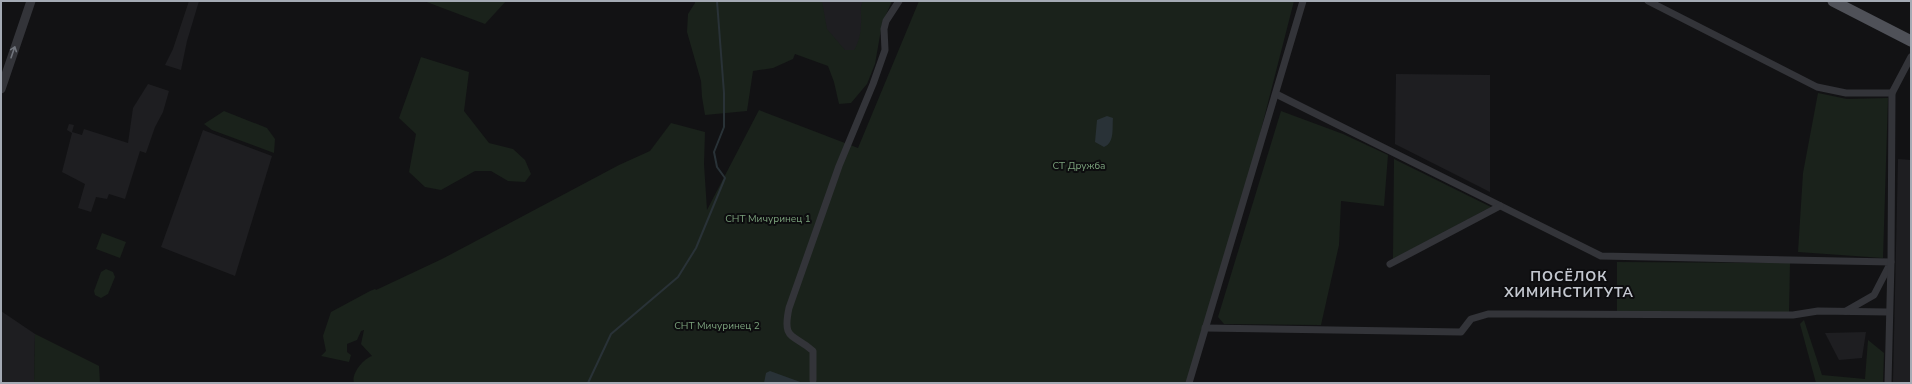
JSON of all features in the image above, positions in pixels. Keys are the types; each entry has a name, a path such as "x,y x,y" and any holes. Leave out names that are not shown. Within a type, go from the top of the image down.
{"main road":[{"path":"1833,1 1911,41"}],"street":[{"path":"1,89 31,1"},
{"path":"813,380 813,351 806,344 790,335 786,328 789,308 839,166 873,84 885,50 884,29 886,21 899,1"},
{"path":"1189,383 1303,1"},
{"path":"1648,1 1817,87 1846,93 1892,93"},
{"path":"1888,383 1888,312 1891,262 1892,93 1911,57"},
{"path":"1276,94 1601,256 1891,262"},
{"path":"1390,264 1500,206"},
{"path":"1846,311 1874,295 1891,262"},
{"path":"1205,328 1461,332 1471,319 1488,314 1793,315 1818,311 1888,312"}],"shaded area":[{"path":"189,1 199,1 187,41 181,70 165,65 173,49"},
{"path":"741,1 887,1 856,70"},
{"path":"1396,74 1490,75 1490,192 1395,144"},
{"path":"148,84 169,91 163,112 155,127 146,153 140,151 125,199 109,194 107,199 96,197 91,212 78,208 85,184 62,172 72,133 67,130 69,124 74,125 72,132 82,135 84,129 128,143 133,108"},
{"path":"1107,116 1113,118 1112,134 1110,142 1104,147 1095,142 1097,120"},
{"path":"203,130 272,156 235,276 161,247"},
{"path":"1898,159 1911,160 1911,383 1893,383"},
{"path":"1,311 35,334 34,383 1,383"},
{"path":"1866,332 1862,358 1839,360 1825,333"},
{"path":"770,371 803,383 764,383 766,373"}],"green space":[{"path":"424,1 506,1 485,24"},
{"path":"695,1 822,1 827,29 845,50 854,50 860,34 861,9 863,1 892,1 882,24 875,64 867,84 851,103 839,104 834,82 828,66 795,54 793,59 773,68 753,71 747,111 705,115 701,81 687,32 688,14"},
{"path":"919,1 1294,1 1239,216 1188,383 354,383 354,375 358,367 372,356 361,344 364,330 361,331 357,340 347,344 347,352 351,355 349,362 321,356 326,351 323,336 331,312 370,291 376,290 442,259 619,165 650,151 671,123 705,132 704,164 707,210 759,110 858,148"},
{"path":"421,57 469,72 464,111 489,143 513,149 525,160 531,174 525,182 508,181 491,171 475,171 441,190 425,187 409,172 416,134 399,118"},
{"path":"1818,93 1847,99 1888,98 1883,258 1798,252 1803,173"},
{"path":"224,111 267,128 275,139 274,153 212,130 204,124"},
{"path":"1281,111 1343,134 1388,155 1384,206 1341,201 1339,245 1321,325 1224,324 1218,317"},
{"path":"1394,159 1491,207 1393,259"},
{"path":"102,233 126,242 120,258 96,249"},
{"path":"1617,262 1790,263 1789,312 1617,311"},
{"path":"106,269 113,272 115,277 108,294 101,298 95,295 94,291 101,272"},
{"path":"1804,320 1822,375 1865,379 1868,340 1884,353 1883,383 1816,383 1800,324"},
{"path":"35,334 99,366 100,383 34,383"}],"waterway":[{"path":"588,383 611,334 678,277 696,248 725,178 717,167 714,152 724,127 724,93 717,1"}],"district":[{"name":"ПОСЁЛОК ХИМИНСТИТУТА","path":"1569,284"}],"park label":[{"name":"СТ Дружба","path":"1079,166"},
{"name":"СНТ Мичуринец 1","path":"768,219"},
{"name":"СНТ Мичуринец 2","path":"717,326"}]}
